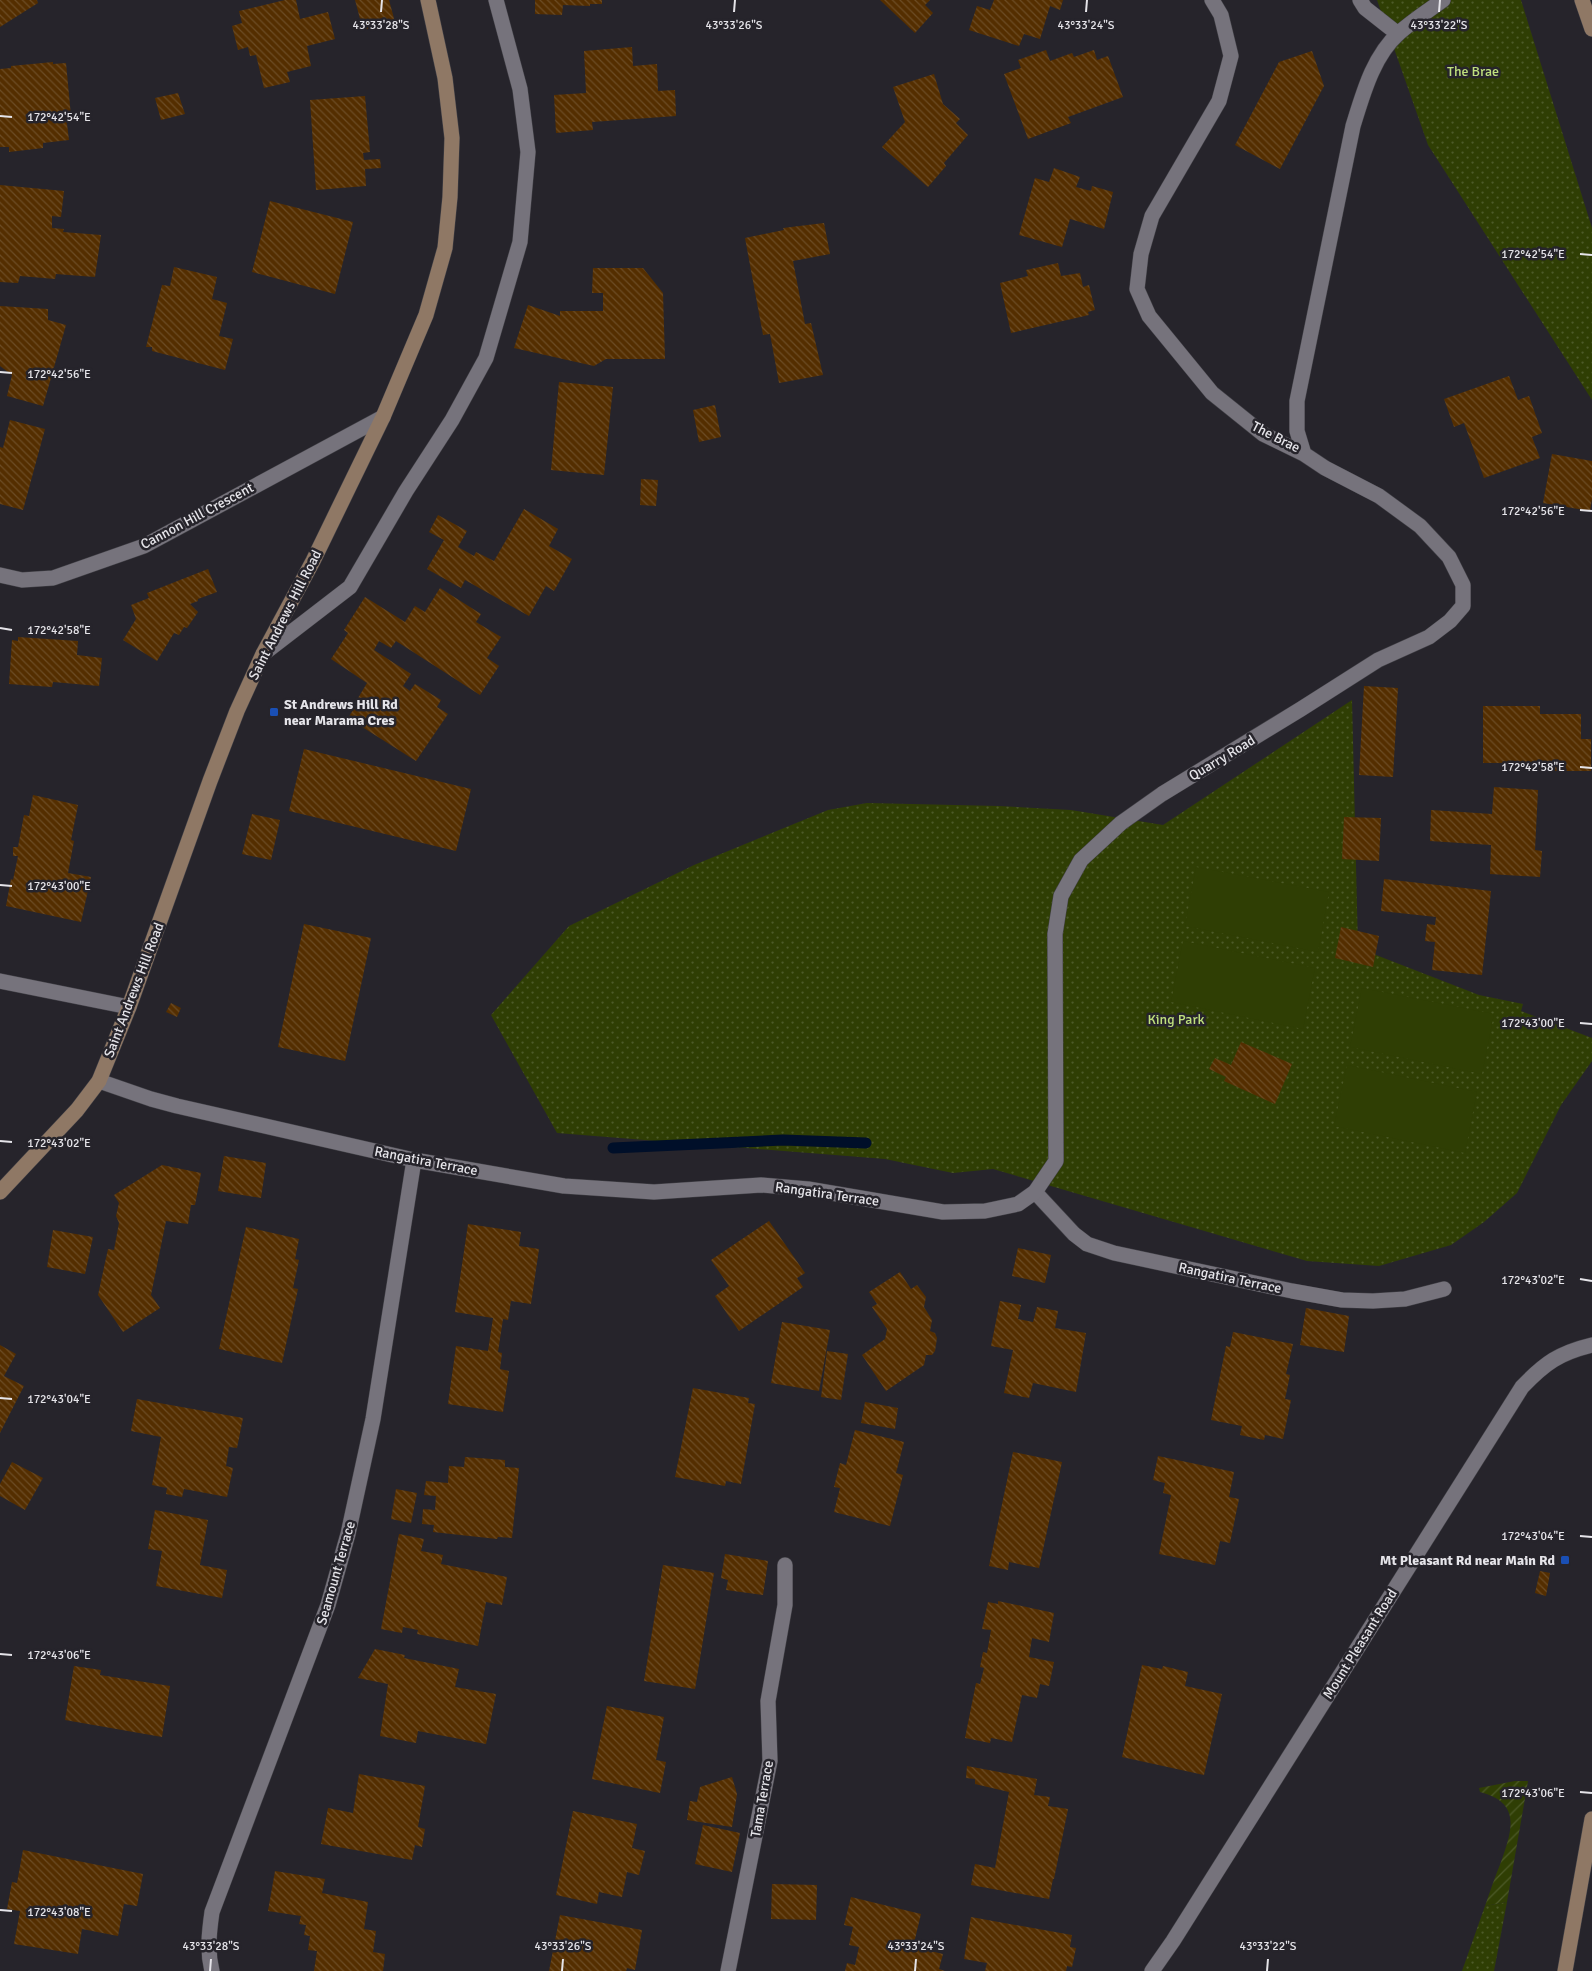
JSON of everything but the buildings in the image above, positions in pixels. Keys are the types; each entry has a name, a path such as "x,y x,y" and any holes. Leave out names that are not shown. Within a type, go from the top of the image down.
{"street":[{"name":"Saint Andrews Hill Road","path":"0,1192 77,1110 99,1081 130,1007 210,781 237,712 263,654 384,417 426,314 445,248 450,197 452,138 445,78 428,0"},
{"path":"263,654 350,587 406,491 452,420 486,358 520,242 528,152 520,89 496,0"},
{"name":"The Brae","path":"1212,0 1221,15 1231,56 1219,101 1152,216 1141,254 1136,288 1149,316 1212,393 1263,434 1304,454"},
{"path":"1360,0 1365,8 1398,34"},
{"name":"The Brae","path":"1304,454 1297,431 1297,401 1353,126 1364,90 1380,56 1398,34 1442,0"},
{"path":"1582,0 1592,30"},
{"name":"Cannon Hill Crescent","path":"0,575 22,580 53,578 144,546 384,417"},
{"name":"Quarry Road","path":"1035,1192 1056,1161 1055,934 1061,896 1081,860 1122,824 1162,794 1301,710 1378,660 1429,637 1450,622 1463,606 1463,585 1449,557 1420,526 1379,496 1325,468 1304,454"},
{"path":"0,981 130,1007"},
{"name":"Rangatira Terrace","path":"99,1081 177,1106 414,1160 564,1186 654,1192 761,1185 808,1189 944,1212 985,1211 1018,1204 1035,1192 1074,1234 1087,1244 1114,1253 1342,1300 1405,1299 1444,1289"},
{"name":"Seamount Terrace","path":"212,1971 209,1958 208,1935 212,1912 328,1605 348,1534 373,1419 414,1160"},
{"name":"Mount Pleasant Road","path":"1152,1971 1522,1387 1542,1367 1560,1356 1573,1350 1592,1346"},
{"name":"Tama Terrace","path":"728,1971 770,1761 768,1701 785,1605 785,1565"},
{"path":"1566,1971 1592,1819"}],"green space":[{"name":"The Brae","path":"1377,0 1521,0 1592,228 1592,400 1428,145"},
{"name":"King Park","path":"1352,700 1358,948 1479,995 1523,1004 1521,1011 1592,1038 1592,1061 1561,1105 1517,1193 1484,1222 1451,1245 1379,1266 1307,1261 993,1169 953,1173 885,1159 557,1133 491,1015 569,926 694,865 828,810 867,803 999,806 1071,810 1163,825"},
{"path":"1196,867 1329,892 1318,952 1185,926"},
{"path":"1183,941 1315,968 1303,1029 1171,1002"},
{"path":"1362,988 1494,1014 1482,1074 1350,1047"},
{"path":"1347,1065 1477,1092 1465,1153 1334,1126"},
{"path":"1515,1781 1528,1781 1507,1902 1485,1906 1508,1839 1510,1819 1503,1803 1480,1792 1479,1788"},
{"path":"1507,1902 1494,1971 1462,1971 1485,1906"}],"waterway":[{"path":"613,1148 783,1140 866,1143"}],"place":[{"name":"St Andrews Hill Rd near Marama Cres","path":"274,712"},
{"name":"Mt Pleasant Rd near Main Rd","path":"1565,1560"}]}
